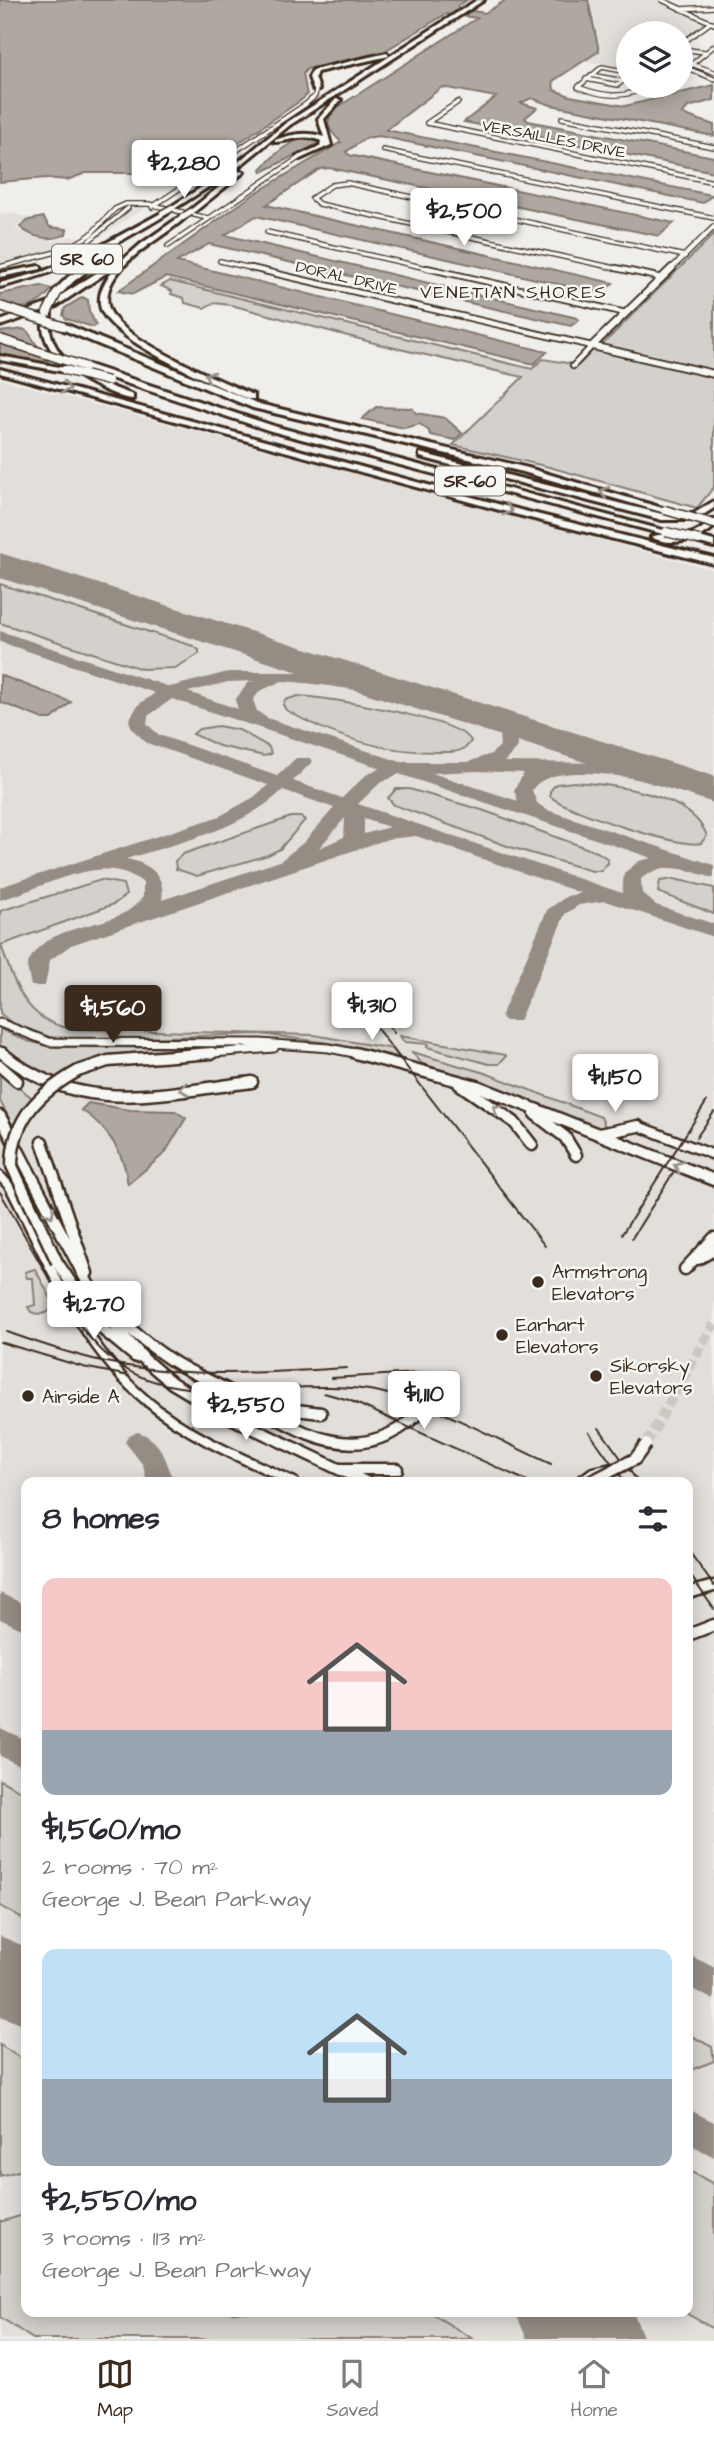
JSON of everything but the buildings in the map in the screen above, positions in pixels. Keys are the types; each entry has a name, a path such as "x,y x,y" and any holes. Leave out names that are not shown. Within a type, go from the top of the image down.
{"highway":[{"name":"SR 60","path":"0,322 45,311 149,241 182,213 191,212 277,141 481,0"},
{"name":"SR 60","path":"0,285 43,275 88,258 167,214 230,170 272,136 343,88 406,47 491,0"},
{"path":"316,89 312,76 315,71 366,61 406,47"},
{"path":"316,89 316,75 335,69 352,72 354,78 343,88"},
{"path":"300,157 329,145 321,119 338,100"},
{"path":"277,141 303,135 325,140 323,145 300,157"},
{"path":"230,170 182,213 167,214 80,272 57,293 45,311 47,334 53,347 69,365 90,380 135,399 319,456"},
{"name":"SR 60","path":"0,275 79,257 167,214"},
{"path":"149,241 121,267 105,288 104,306 108,316 129,334 292,416"},
{"name":"SR-60","path":"0,306 62,326 242,402 542,475 714,523"},
{"name":"SR-60","path":"0,339 274,429 714,544"},
{"path":"0,358 65,370 254,430 656,537 695,536 714,523"},
{"path":"0,371 517,512 714,561"},
{"path":"242,402 341,434 657,516 692,517 706,512 714,504"},
{"path":"274,429 415,474"}],"street":[{"path":"662,0 712,22"},
{"path":"705,0 706,6"},
{"path":"689,13 706,6"},
{"path":"679,9 714,7"},
{"path":"693,37 712,22"},
{"path":"693,62 714,46"},
{"path":"693,49 705,52"},
{"path":"693,65 714,72"},
{"path":"616,70 602,67 578,87 616,95"},
{"path":"693,71 713,79"},
{"path":"586,79 618,85 623,81 591,75"},
{"path":"153,206 309,103 316,89"},
{"name":"VERSAILLES DRIVE","path":"458,102 427,123 714,182"},
{"path":"562,118 714,147"},
{"path":"383,150 714,218"},
{"path":"168,246 300,157"},
{"path":"662,278 313,201 332,185 347,183 685,256"},
{"path":"0,267 34,256 53,257 70,253 97,236 123,209 153,206 207,218"},
{"path":"573,366 714,227"},
{"path":"267,232 626,313"},
{"name":"DORAL DRIVE","path":"220,261 592,346"},
{"path":"592,346 714,374"},
{"path":"0,1023 30,1037 49,1042 256,1043 310,1046 394,1062 522,1105 714,1180"},
{"path":"310,1046 116,1060 78,1071 45,1090 31,1105 15,1132 10,1149 12,1166 57,1262 70,1286 101,1328 172,1383 229,1417 355,1477"},
{"path":"0,1051 9,1061 41,1082 96,1096 252,1082"},
{"path":"0,1066 17,1082"},
{"path":"456,1081 514,1122 532,1145"},
{"path":"522,1105 565,1137 576,1154"},
{"path":"0,1116 95,1296 124,1339 172,1383"},
{"path":"599,1135 638,1126 714,1155"},
{"path":"42,1142 95,1296 161,1354 307,1433 325,1440 352,1443 378,1439 398,1430 424,1411 441,1389"},
{"path":"0,1176 10,1187 90,1336 130,1386 199,1435 284,1477"},
{"path":"714,1238 687,1269 700,1257 714,1250"},
{"path":"224,1388 284,1407 321,1413"},
{"path":"588,1477 593,1473 617,1468 632,1465 648,1445 635,1459 617,1468 600,1477"},
{"path":"338,1469 397,1469"},
{"path":"693,1590 714,1586"},
{"path":"693,1633 714,1625"}],"shaded area":[{"path":"0,0 467,0 457,6 459,9 485,13 506,0 588,0 599,51 553,81 554,90 570,96 625,106 659,98 693,98 693,90 714,85 714,100 688,107 682,114 714,125 714,136 551,105 531,98 521,103 537,108 525,118 528,121 714,157 714,172 464,122 496,97 442,87 386,130 712,195 703,203 379,136 366,138 346,152 349,155 674,223 659,236 330,168 320,169 266,205 613,283 602,294 256,216 225,235 579,320 571,326 209,244 177,262 547,352 534,364 166,277 133,294 118,291 254,194 341,142 328,123 335,109 477,18 446,14 378,55 307,69 303,74 307,95 206,165 182,162 155,173 86,173 67,180 46,178 0,182"},
{"path":"588,0 659,0 706,22 693,31 693,21 616,21 616,66 585,61 600,49"},
{"path":"310,137 319,139 317,144 262,172 261,169 283,148"},
{"path":"134,207 146,207 77,252 0,268 0,215 11,213 30,218 15,228 32,237 55,241 72,236 95,240 122,212"},
{"path":"43,217 50,227 67,229 66,234 55,238 42,238 20,227 29,220"},
{"path":"714,234 714,370 602,345"},
{"path":"170,281 532,369 543,359 579,365 594,349 714,378 714,487 697,508 549,467 453,445 523,377 382,345 231,305 213,303 204,308 185,303 184,298 171,294 172,291 161,286"},
{"path":"41,286 52,289 41,301 29,307 0,304 0,294"},
{"path":"83,297 88,300 89,311 96,325 93,327 66,319 63,315 65,308"},
{"path":"23,329 28,332 53,369 46,371 0,361 0,332"},
{"path":"0,379 714,570 714,2339 0,2339"},
{"path":"376,407 412,408 416,413 445,418 462,433 455,440 430,435 420,424 404,428 362,419"},
{"path":"0,584 193,646 199,650 199,654 175,668 142,669 0,623"},
{"path":"0,675 71,702 52,719 43,719 0,702"},
{"path":"298,696 335,700 419,717 462,733 471,741 461,750 447,752 397,749 359,742 286,710 283,705 285,700"},
{"path":"218,726 239,730 269,747 271,754 264,756 219,746 193,734 199,729"},
{"path":"574,782 629,789 668,801 698,821 707,836 701,843 671,840 576,810 550,796 550,791 556,784"},
{"path":"396,789 409,789 482,810 597,852 608,859 608,863 601,871 592,871 510,847 394,805 388,798"},
{"path":"291,817 305,820 280,849 268,855 197,876 176,869 175,861 183,854"},
{"path":"674,879 714,888 714,914 658,892 660,881"},
{"path":"101,880 123,884 126,895 114,904 1,945 18,988 25,1000 44,1019 74,1029 314,1035 393,1049 399,1057 330,1043 260,1034 72,1040 43,1036 24,1030 7,1020 0,1013 0,911"},
{"path":"0,1029 27,1041 54,1047 236,1048 127,1057 51,1083 0,1046"},
{"path":"400,1036 506,1056 499,1064 489,1064 427,1047 428,1044 404,1042"},
{"path":"412,1052 485,1073 601,1117 605,1126 596,1129 421,1063"},
{"path":"0,1071 32,1098 13,1126 0,1101"},
{"path":"88,1103 130,1110 175,1111 186,1118 165,1153 128,1184 120,1154 112,1140 95,1120 81,1110"},
{"path":"35,1269 54,1304 48,1312 42,1314 31,1312 28,1307 35,1305 33,1278 27,1278 25,1272"},
{"path":"0,1780 21,1791 21,1918 0,1906"},
{"path":"693,2037 712,2047 714,2061 693,2069"},
{"path":"0,2045 21,2059 21,2170 0,2176"},
{"path":"693,2173 714,2184 714,2329 693,2317"},
{"path":"21,2216 21,2317 437,2317 473,2339 33,2339 0,2317 0,2222"}],"taxiway":[{"path":"0,636 171,693"},
{"path":"171,693 192,684 228,677 306,677 346,682 422,699 490,720 508,733 509,747 497,758 483,765 400,768"},
{"path":"261,722 249,714 244,700 254,687 275,679"},
{"path":"171,693 261,722"},
{"path":"171,693 148,705 139,716 138,725 153,739 280,783"},
{"path":"261,722 400,768"},
{"path":"280,783 303,762"},
{"path":"482,767 551,768"},
{"path":"346,806 373,779 400,768"},
{"path":"400,768 541,815"},
{"path":"541,815 529,806 523,790 531,777 551,768"},
{"path":"551,768 612,769 714,791"},
{"path":"0,894 227,820 261,801 280,783"},
{"path":"280,783 346,806"},
{"path":"346,806 649,909"},
{"path":"287,866 309,847 345,807"},
{"path":"287,866 345,846 354,835 357,824 345,807"},
{"path":"541,815 714,872"},
{"path":"342,848 386,833 410,832"},
{"path":"649,909 632,895 631,877 646,865 673,861"},
{"path":"108,863 136,867 153,881 153,899 135,916"},
{"path":"38,981 37,967 42,956 64,940 287,866"},
{"path":"283,868 287,866"},
{"path":"512,1016 557,910 574,900 600,896"},
{"path":"649,909 714,931"},
{"path":"138,1442 155,1461 159,1477"},
{"path":"0,1605 21,1616"},
{"path":"0,1741 21,1752"},
{"path":"693,1973 714,1984"},
{"path":"693,2128 714,2140"}],"runway":[{"path":"0,565 714,790"},
{"path":"0,1973 21,1986"},
{"path":"565,2317 602,2339"}],"tunnel":[{"path":"646,1444 714,1324"}],"tram line":[{"path":"379,1013 394,1033"},
{"path":"368,1017 545,1246"},
{"path":"622,1234 707,1101"},
{"path":"696,1138 714,1112"},
{"path":"632,1238 673,1173"},
{"path":"0,1192 66,1306 98,1346 120,1365"},
{"path":"7,1332 92,1359 120,1365"},
{"path":"0,1342 83,1367 129,1376"},
{"path":"120,1365 177,1372 234,1373 347,1368"},
{"path":"120,1365 143,1377 174,1386 208,1390 314,1387 380,1392 446,1414 551,1464"},
{"path":"331,1378 453,1371"},
{"path":"324,1393 349,1400 518,1477"},
{"path":"599,1428 634,1477"},
{"path":"589,1432 621,1477"},
{"path":"693,1557 714,1586"},
{"path":"693,1579 714,1609"}],"place":[{"name":"Armstrong Elevators","path":"538,1282"},
{"name":"Earhart Elevators","path":"502,1335"},
{"name":"Sikorsky Elevators","path":"596,1376"},
{"name":"Airside A","path":"28,1396"}],"district":[{"name":"VENETIAN SHORES","path":"514,292"}]}
